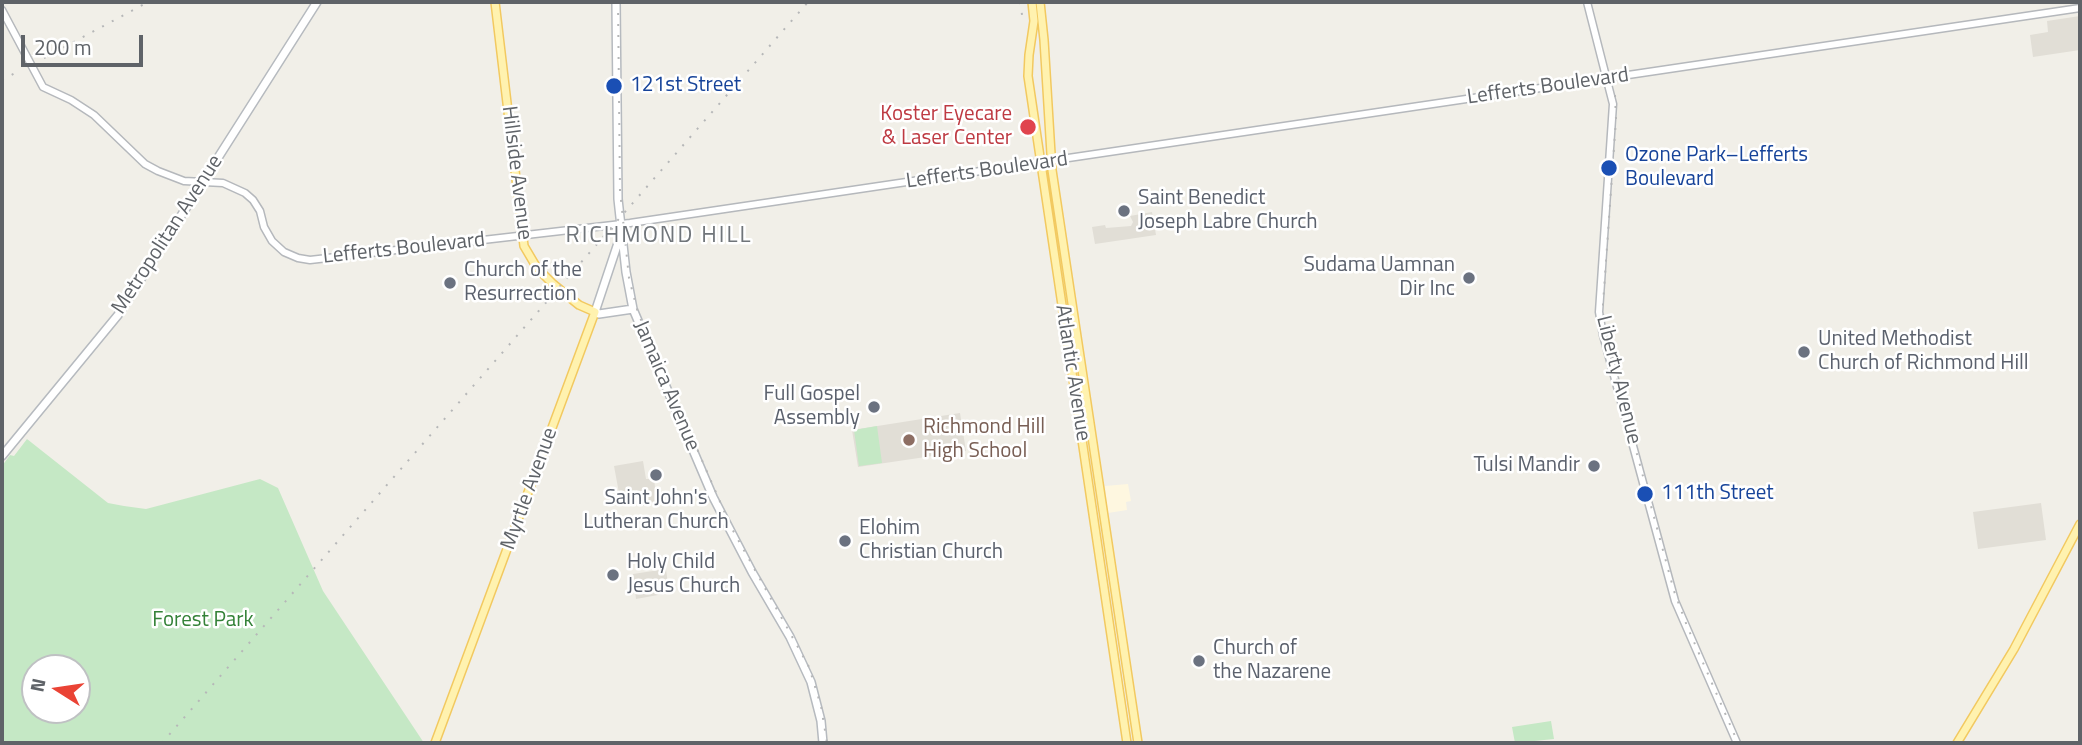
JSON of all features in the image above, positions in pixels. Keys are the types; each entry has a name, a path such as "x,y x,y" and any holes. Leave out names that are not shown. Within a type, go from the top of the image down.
{"main road":[{"name":"Metropolitan Avenue","path":"2,456 118,315 317,2"},
{"name":"Hillside Avenue","path":"495,2 522,236 528,255 537,268 565,295 585,309 595,312"},
{"name":"Jamaica Avenue","path":"616,2 616,166 621,234 633,309 714,500 751,572 790,637 811,682 823,743"},
{"name":"Atlantic Avenue","path":"1032,2 1034,21 1028,55 1028,76 1127,743"},
{"name":"Atlantic Avenue","path":"1040,2 1052,161 1138,743"},
{"name":"Myrtle Avenue","path":"435,743 595,312 621,234"},
{"path":"613,260 624,258"},
{"path":"595,312 599,314 633,309"},
{"path":"1957,743 2014,649 2078,534 2080,524"}],"street":[{"name":"Liberty Avenue","path":"1587,2 1608,79 1613,113 1599,312 1603,335 1675,601 1737,743"},
{"name":"Lefferts Boulevard","path":"2,10 43,87 94,115 145,164 170,177 184,181 223,183 245,193 260,211 264,227 272,241 284,253 310,260 621,224 2080,8"}],"shaded area":[{"path":"2080,16 2080,50 2033,57 2030,35 2048,32 2047,21"},
{"path":"1152,212 1156,235 1095,244 1092,227 1131,226 1133,222 1130,216"},
{"name":"Richmond Hill High School","path":"960,413 966,451 858,467 852,430"},
{"path":"643,461 646,479 654,479 657,504 640,506 637,490 619,493 614,466"},
{"path":"1128,484 1131,501 1126,502 1127,510 1108,513 1105,486"},
{"path":"2041,503 2046,540 1978,549 1973,512"},
{"path":"666,569 669,593 636,599 633,574"}],"green space":[{"path":"877,426 882,463 859,466 854,430"},
{"name":"Forest Park","path":"27,439 108,503 146,509 260,479 278,488 323,591 424,743 2,743 2,466 10,455 14,456"},
{"path":"1551,721 1554,739 1515,743 1512,727"}],"railway":[{"path":"44,58 148,2"},
{"path":"618,2 620,190 629,278 638,313 731,527 809,667 821,706 827,743"},
{"path":"162,743 808,2"},
{"path":"1020,2 1023,21"},
{"path":"2,80 15,73"},
{"path":"1615,95 1616,119 1603,304 1604,332 1674,591 1738,743"}],"place":[{"name":"121st Street","path":"614,86"},
{"name":"Koster Eyecare & Laser Center","path":"1028,127"},
{"name":"Ozone Park–Lefferts Boulevard","path":"1609,168"},
{"name":"Saint Benedict Joseph Labre Church","path":"1124,211"},
{"name":"Sudama Uamnan Dir Inc","path":"1469,278"},
{"name":"Church of the Resurrection","path":"450,283"},
{"name":"United Methodist Church of Richmond Hill","path":"1804,352"},
{"name":"Full Gospel Assembly","path":"874,407"},
{"name":"Richmond Hill High School","path":"909,440"},
{"name":"Tulsi Mandir","path":"1594,466"},
{"name":"Saint John's Lutheran Church","path":"656,475"},
{"name":"111th Street","path":"1645,494"},
{"name":"Elohim Christian Church","path":"845,541"},
{"name":"Holy Child Jesus Church","path":"613,575"},
{"name":"Church of the Nazarene","path":"1199,661"}],"district":[{"name":"RICHMOND HILL","path":"659,236"}]}
